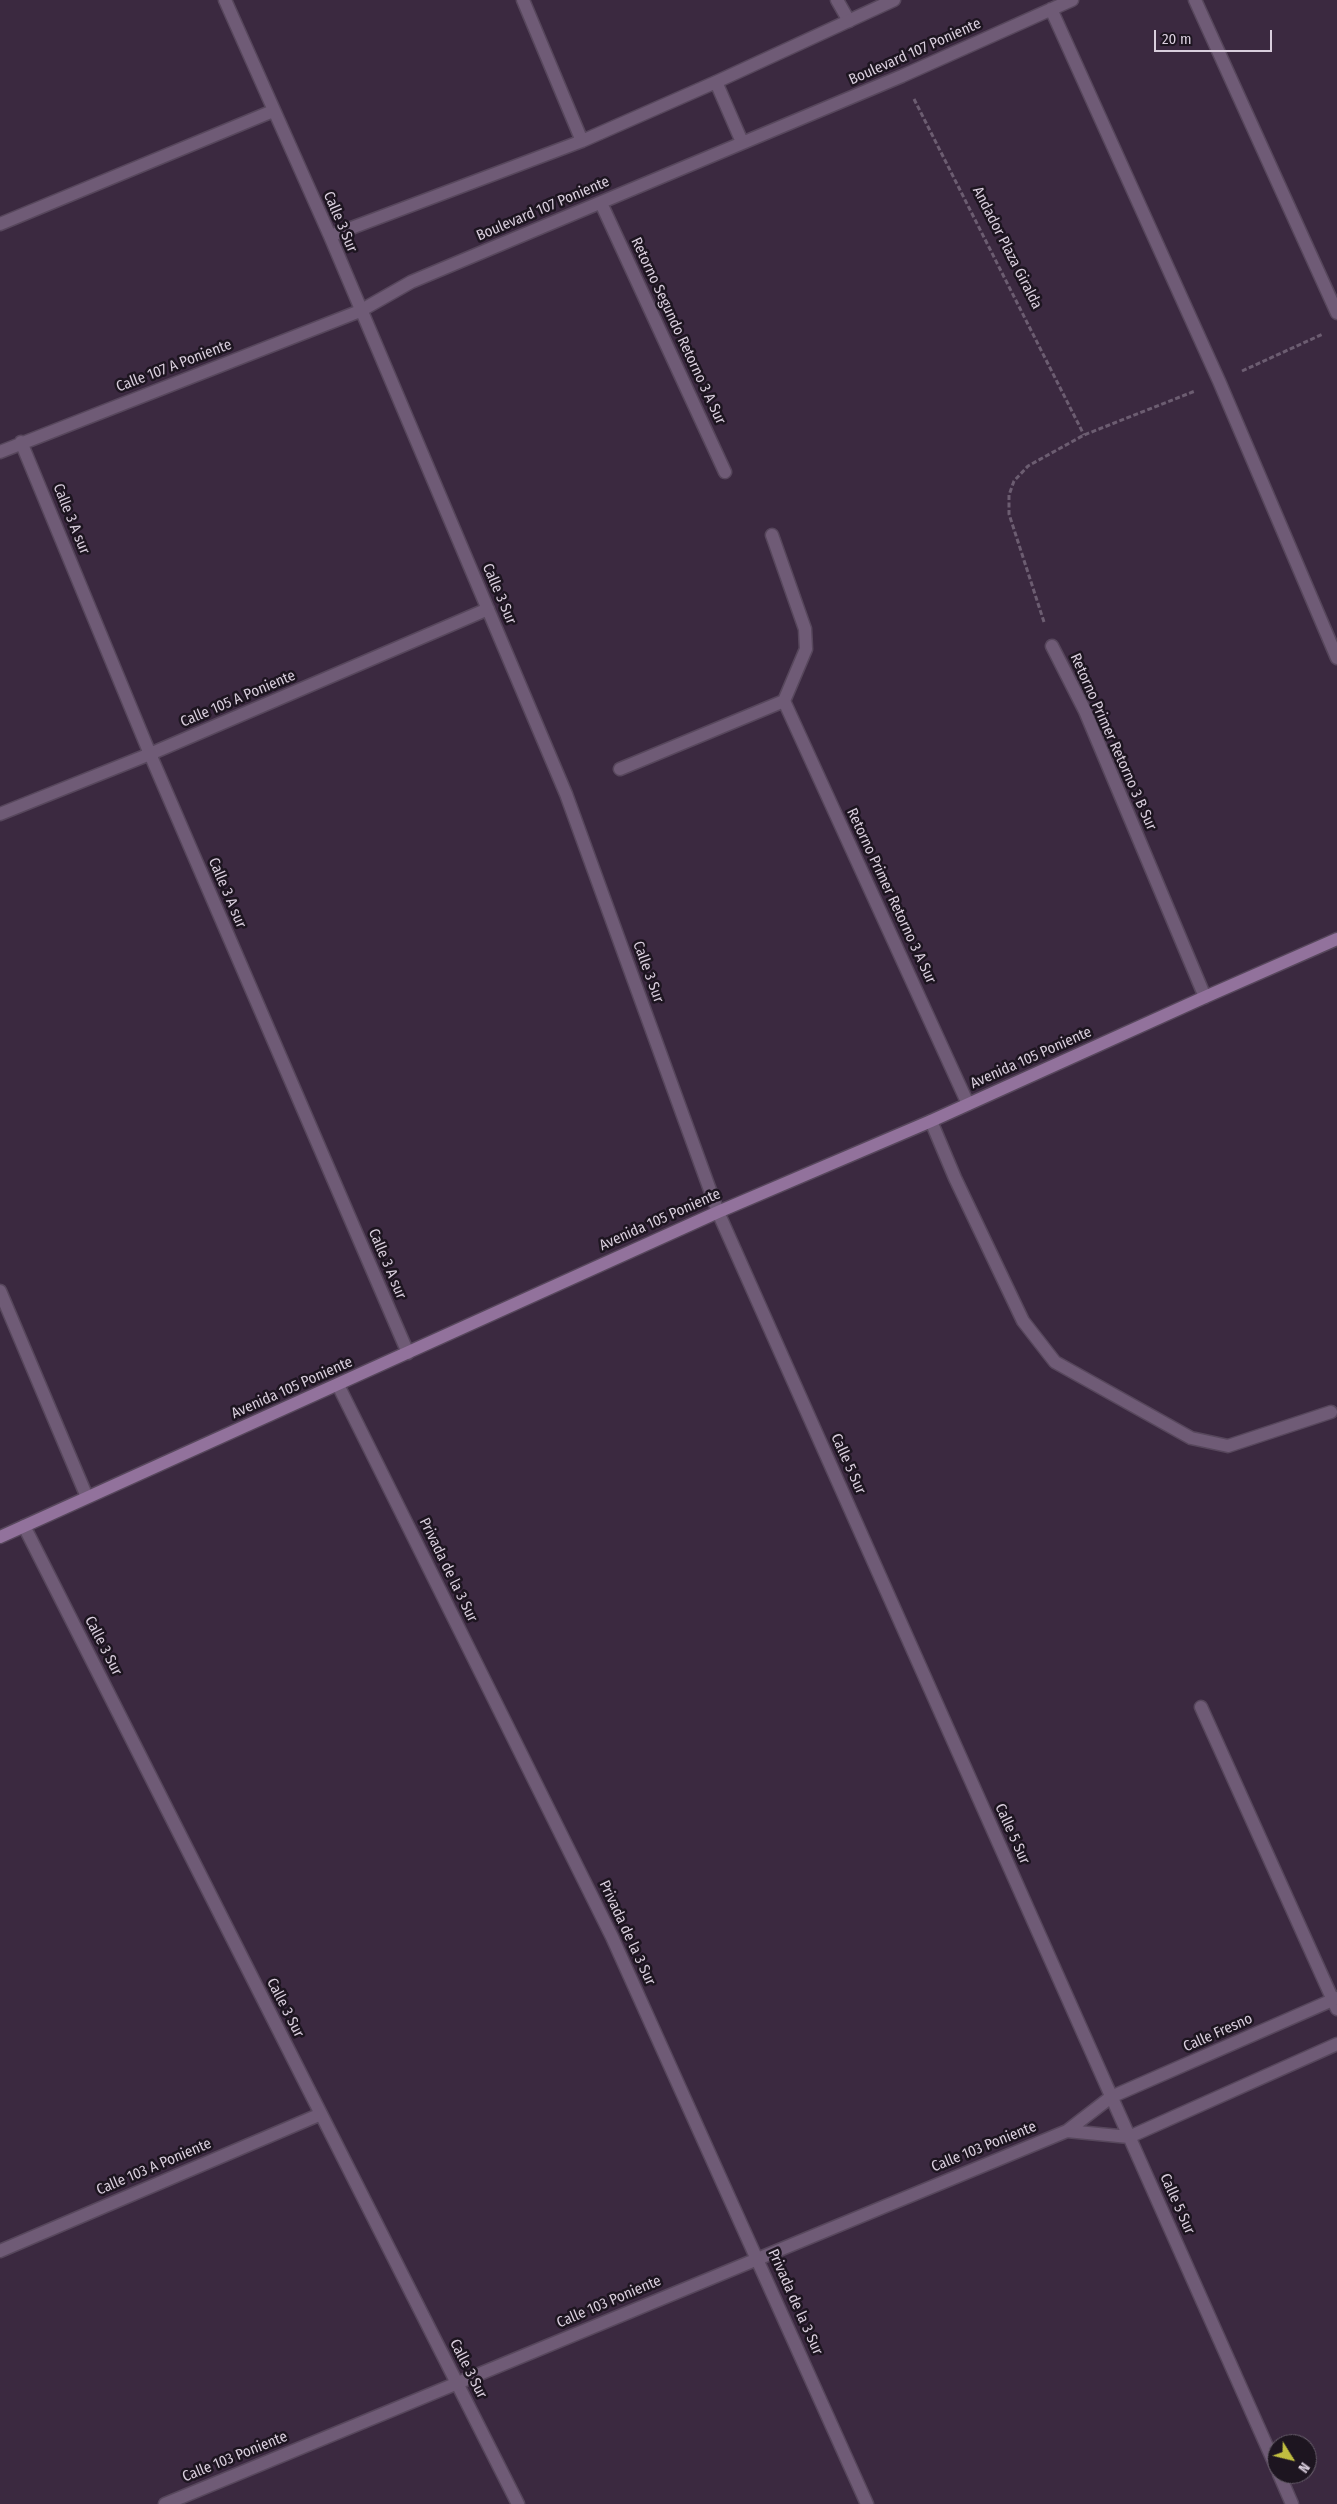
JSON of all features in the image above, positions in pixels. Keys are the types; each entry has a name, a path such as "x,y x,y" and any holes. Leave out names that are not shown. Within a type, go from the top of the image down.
{"street":[{"name":"Calle 3 Sur","path":"225,0 330,236 360,311 566,794 718,1212"},
{"path":"524,0 582,141"},
{"path":"837,0 849,21"},
{"path":"330,236 582,141 894,0"},
{"name":"Boulevard 107 Poniente","path":"360,311 411,282 902,76 1072,0"},
{"path":"1195,0 1337,313"},
{"path":"1051,9 1219,381 1337,658"},
{"path":"716,82 742,142"},
{"path":"0,224 273,111"},
{"name":"Retorno Segundo Retorno 3 A Sur","path":"601,203 725,472"},
{"name":"Calle 107 A Poniente","path":"0,452 360,311"},
{"name":"Calle 3 A sur","path":"22,442 150,754 408,1353"},
{"path":"620,769 784,702 806,649 805,629 772,535"},
{"name":"Calle 105 A Poniente","path":"0,814 150,754 488,609"},
{"name":"Retorno Primer Retorno 3 B Sur","path":"1052,646 1085,711 1205,997"},
{"name":"Retorno Primer Retorno 3 A Sur","path":"784,702 968,1104"},
{"name":"Avenida 105 Poniente","path":"0,1537 718,1212 931,1121 1205,997 1337,940"},
{"path":"931,1121 955,1178 1023,1321 1055,1362 1191,1438 1228,1446 1331,1412"},
{"name":"Calle 5 Sur","path":"718,1212 1267,2447"},
{"path":"0,1291 87,1497"},
{"name":"Privada de la 3 Sur","path":"338,1385 612,1937 867,2504"},
{"name":"Calle 3 Sur","path":"24,1526 518,2504"},
{"path":"1201,1707 1336,2003"},
{"name":"Calle Fresno","path":"1111,2097 1336,2003"},
{"path":"1129,2137 1337,2044"},
{"name":"Calle 103 Poniente","path":"164,2504 190,2499 457,2383 1067,2131 1111,2097"},
{"name":"Calle 103 A Poniente","path":"0,2250 321,2114"},
{"name":"Calle 103 Poniente","path":"1067,2131 1129,2137"},
{"path":"1283,2484 1292,2504"}],"path":[{"name":"Andador Plaza Giralda","path":"902,76 1084,436"},
{"path":"1084,436 1219,381 1328,332"},
{"name":"Retorno Primer Retorno 3 B Sur","path":"1052,646 1009,514 1008,495 1014,481 1028,466 1084,436"}]}
